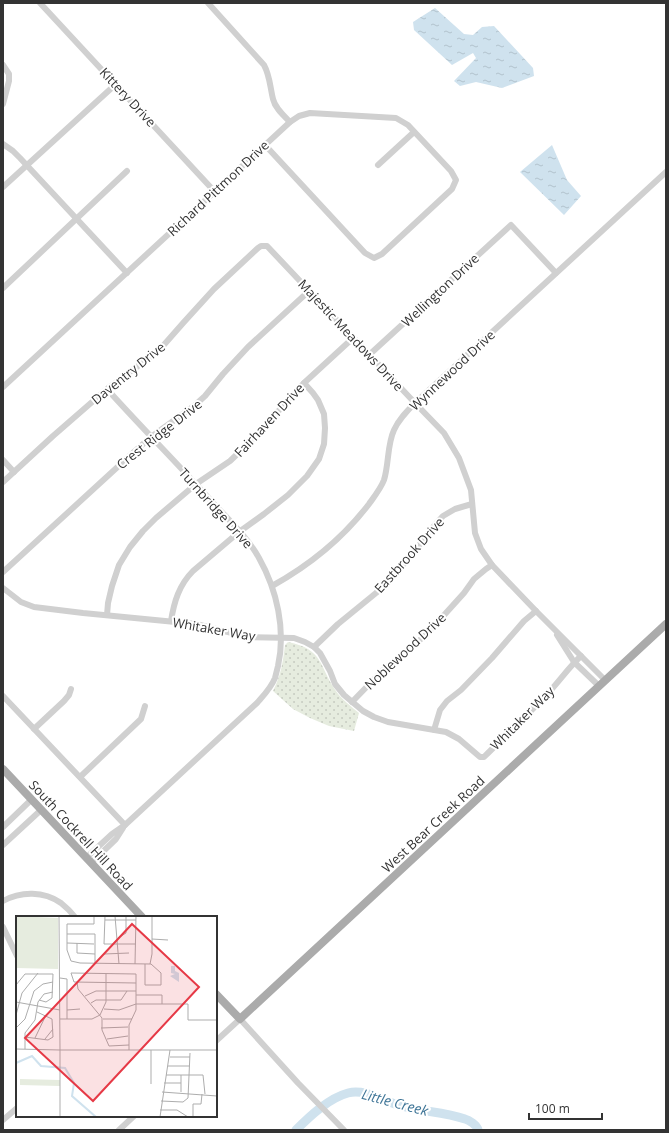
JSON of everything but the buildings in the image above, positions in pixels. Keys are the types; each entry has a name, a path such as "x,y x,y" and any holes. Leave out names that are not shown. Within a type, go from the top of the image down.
{"main road":[{"name":"West Bear Creek Road","path":"240,1019 666,624"},
{"name":"South Cockrell Hill Road","path":"3,769 141,916"},
{"path":"217,995 240,1019"}],"street":[{"name":"Kittery Drive","path":"40,3 215,192"},
{"path":"208,3 264,65 273,100 278,109 290,122"},
{"path":"3,65 9,74 9,81 3,104"},
{"path":"3,187 116,84"},
{"name":"Richard Pittmon Drive","path":"3,387 215,192 265,145 290,122 299,116 310,113 396,118 408,125 451,171 456,180 452,189 382,254 374,258 365,253 265,145"},
{"path":"378,165 414,132"},
{"path":"3,144 14,151 127,273"},
{"path":"3,288 127,171"},
{"name":"Wynnewood Drive","path":"272,586 315,558 358,518 384,482 394,430 402,416 666,172"},
{"name":"Wellington Drive","path":"369,355 511,225 556,273"},
{"name":"Daventry Drive","path":"3,482 106,389 162,347 214,289 258,248 261,246 267,246"},
{"name":"Majestic Meadows Drive","path":"267,246 444,433 459,458 471,490 475,533 481,549 492,565 606,680"},
{"name":"Crest Ridge Drive","path":"3,572 151,437 206,396 223,374 248,347 309,291"},
{"name":"Fairhaven Drive","path":"107,615 112,586 119,565 143,530 196,484 230,461 251,441 304,383 353,338"},
{"path":"171,621 176,598 186,578 193,570 239,532 288,495 307,476 319,459 324,444 324,414 316,396 304,383"},
{"name":"Turnbridge Drive","path":"89,860 116,838 125,825 258,703 268,690 275,677 279,660 281,638 278,610 272,586 259,558 247,540 106,389"},
{"path":"3,460 14,472"},
{"name":"Eastbrook Drive","path":"314,647 338,624 393,577 443,516 455,509 472,504"},
{"name":"Noblewood Drive","path":"352,702 381,672 427,634 464,593 474,579 492,565"},
{"name":"Whitaker Way","path":"3,588 20,602 34,607 196,624 248,637 294,638 314,647 320,653 335,684 344,695 363,710 374,717 388,722 446,732 459,739 480,757 484,757 530,713 574,662 581,656"},
{"path":"434,730 440,710 447,701 461,690 492,658 524,621 536,611"},
{"name":"Majestic Meadows Drive","path":"550,625 574,662 599,686"},
{"path":"34,729 70,695 71,689"},
{"path":"3,696 125,825"},
{"path":"80,777 141,719 145,706"},
{"path":"3,827 31,800"},
{"path":"3,845 40,810"},
{"path":"3,901 26,893 44,895 62,904 74,916"},
{"path":"3,927 16,954"},
{"path":"240,1019 344,1130"},
{"name":"West Bear Creek Road","path":"217,1040 240,1019"},
{"path":"3,1120 16,1109"},
{"path":"119,1130 133,1117"}],"shaded area":[{"path":"288,642 300,645 315,654 338,694 359,713 354,731 329,726 310,718 293,709 273,691 281,668 285,645"}],"water":[{"path":"435,8 464,34 473,35 482,27 494,26 533,68 534,76 502,88 476,82 460,86 454,81 476,58 473,53 452,65 414,30 413,22"},
{"path":"552,145 567,180 581,196 564,215 520,172"}],"waterway":[{"name":"Little Creek","path":"296,1130 327,1103 341,1095 354,1092 366,1093 412,1109 456,1116 471,1122 478,1130"}]}
